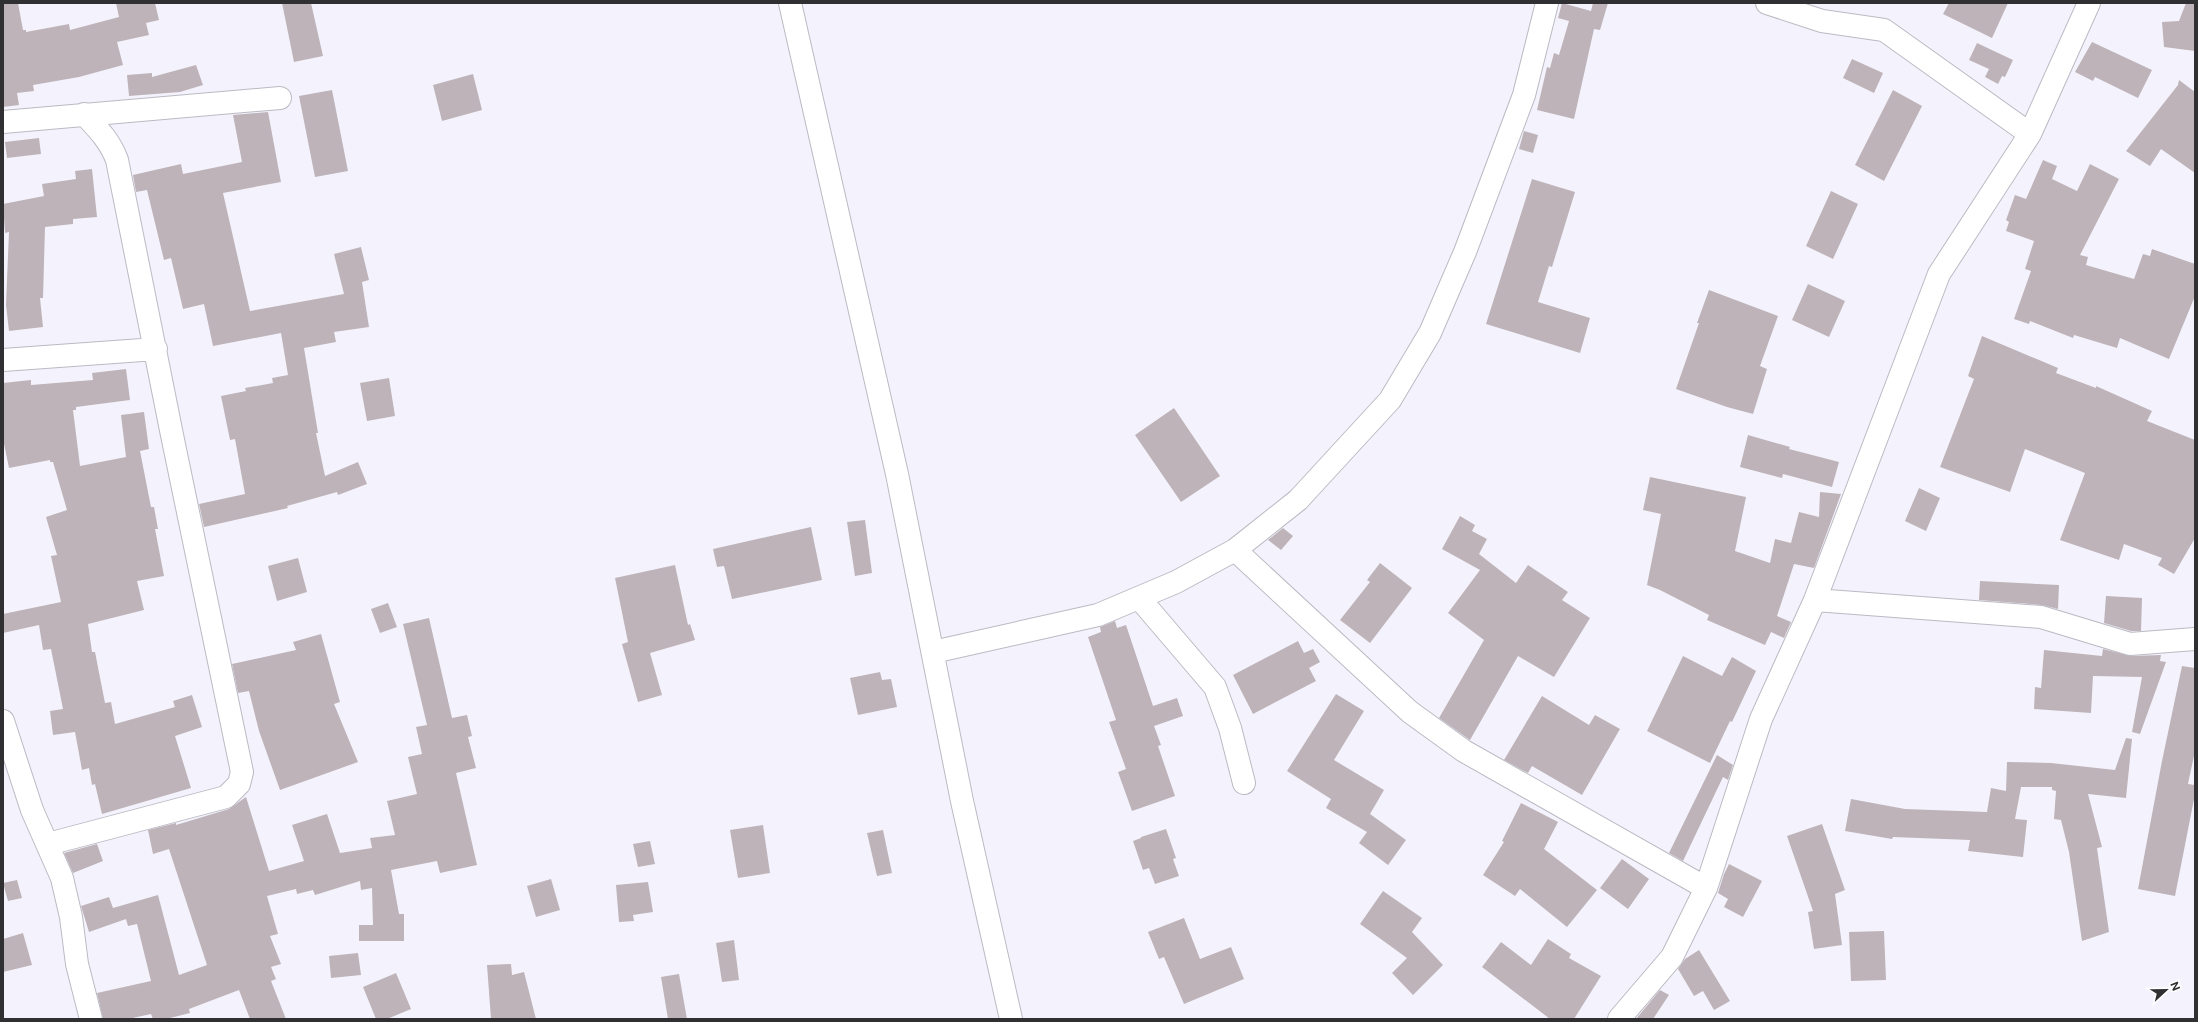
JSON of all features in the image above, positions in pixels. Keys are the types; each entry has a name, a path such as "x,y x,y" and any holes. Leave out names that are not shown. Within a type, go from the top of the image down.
{"street":[{"path":"790,3 898,474 962,801 1011,1019"},
{"path":"933,652 1098,615 1139,598 1176,582 1235,550 1298,500 1390,400 1430,333 1466,252 1524,95 1547,3"},
{"path":"1767,3 1822,21 1884,30 2030,134"},
{"path":"1619,1019 1672,957 1706,888 1761,719 1815,600 1939,274 2030,134 2089,3"},
{"path":"3,122 280,98"},
{"path":"48,844 226,797 240,784 242,772 117,160 113,148 84,114"},
{"path":"3,360 156,349"},
{"path":"1235,550 1410,712 1458,747 1706,888"},
{"path":"1139,598 1215,686 1230,728 1244,783"},
{"path":"1815,600 2041,617 2130,644 2195,639"},
{"path":"3,721 32,810 62,878 71,917 77,964 91,1019"}],"building":[{"path":"3,3 18,3 23,30 26,30 26,32 69,24 70,30 119,17 116,3 155,3 159,20 146,23 149,35 117,42 123,65 79,77 33,85 34,91 17,93 19,105 3,107"},
{"path":"282,3 311,3 323,56 294,62"},
{"path":"1562,3 1591,11 1593,3 1608,3 1600,30 1594,29 1574,119 1537,110 1547,67 1550,68 1554,53 1559,55 1569,21 1558,18"},
{"path":"1949,3 2008,3 1992,38 1943,14"},
{"path":"2186,3 2195,3 2195,51 2164,47 2162,22 2179,21"},
{"path":"2092,42 2152,70 2138,98 2095,77 2093,81 2075,72"},
{"path":"1977,43 2013,60 2005,77 2002,76 1998,84 1985,77 1989,69 1969,60"},
{"path":"1852,59 1883,73 1874,93 1843,78"},
{"path":"196,65 203,85 180,92 129,96 127,75 152,73 152,77"},
{"path":"473,74 482,110 442,121 433,85"},
{"path":"2179,80 2195,92 2195,173 2161,149 2150,166 2126,151 2178,85"},
{"path":"332,90 348,171 315,177 299,96"},
{"path":"1893,90 1922,106 1884,181 1855,165"},
{"path":"268,112 281,182 223,193 250,311 344,294 334,254 361,247 369,280 362,282 369,327 334,332 336,342 304,348 318,433 316,433 325,476 358,462 367,484 338,495 337,492 287,506 288,508 204,527 199,504 245,494 235,439 230,440 221,396 246,391 245,388 273,383 272,378 288,375 281,333 213,346 204,304 183,309 171,258 164,260 147,190 136,192 133,175 181,164 183,174 242,162 233,115"},
{"path":"1524,131 1538,135 1533,153 1519,149"},
{"path":"39,138 41,154 7,158 5,142"},
{"path":"2043,160 2057,166 2052,179 2077,191 2090,164 2119,179 2080,255 2088,257 2086,265 2134,279 2143,254 2150,256 2152,249 2195,264 2195,296 2169,359 2120,338 2117,348 2074,335 2073,338 2030,321 2029,324 2014,319 2031,271 2025,269 2034,241 2006,231 2009,222 2006,220 2015,195 2026,199"},
{"path":"92,169 97,217 73,219 73,224 45,227 43,298 40,298 43,327 9,331 6,305 9,232 5,233 3,204 44,196 42,184 76,179 75,171"},
{"path":"1532,179 1575,192 1552,267 1549,266 1538,302 1590,318 1580,353 1486,324"},
{"path":"1831,191 1858,204 1833,259 1806,246"},
{"path":"1808,284 1845,301 1829,337 1792,320"},
{"path":"1709,290 1778,316 1760,366 1767,369 1753,414 1727,407 1676,389"},
{"path":"1982,336 2058,368 2056,373 2096,388 2096,386 2152,411 2147,421 2195,440 2195,538 2174,574 2158,565 2162,558 2124,544 2119,560 2060,540 2085,473 2025,449 2010,492 1940,467 1974,379 1968,376"},
{"path":"126,369 130,400 76,407 76,410 73,410 80,466 126,457 121,415 144,412 149,449 140,451 151,507 154,507 158,529 155,529 164,576 137,581 144,610 88,624 92,652 95,652 105,703 111,702 115,724 175,707 173,701 192,695 202,727 175,736 191,788 102,814 95,784 92,785 89,768 82,770 75,732 53,735 50,711 63,709 51,649 43,650 39,625 3,633 3,614 61,602 51,556 57,555 46,517 67,510 53,462 50,462 50,460 9,468 3,439 3,383 31,380 31,385 93,380 92,373"},
{"path":"389,378 395,416 367,421 360,383"},
{"path":"1174,408 1220,476 1181,502 1135,435"},
{"path":"1748,435 1790,447 1789,449 1839,462 1832,487 1783,474 1782,478 1740,467"},
{"path":"1650,477 1746,497 1735,551 1770,563 1775,539 1791,543 1799,512 1819,517 1820,492 1841,494 1814,568 1794,564 1777,616 1791,622 1784,638 1771,632 1765,645 1707,620 1709,615 1647,585 1661,514 1643,510"},
{"path":"1919,488 1940,498 1926,531 1905,521"},
{"path":"1460,516 1475,525 1472,531 1487,539 1479,554 1516,583 1528,565 1568,592 1562,600 1590,618 1554,677 1518,656 1470,740 1439,718 1484,640 1448,613 1480,570 1442,549"},
{"path":"865,520 872,573 855,576 847,522"},
{"path":"811,527 822,580 732,599 724,566 717,567 713,549"},
{"path":"1283,528 1293,536 1281,550 1268,540"},
{"path":"298,558 307,592 277,601 268,566"},
{"path":"1380,563 1412,588 1370,643 1340,620 1370,582 1367,580"},
{"path":"675,565 688,625 690,624 695,640 650,653 662,695 638,702 622,644 628,642 615,578"},
{"path":"1980,581 2059,585 2058,609 2042,605 1979,600"},
{"path":"2106,596 2142,598 2141,631 2131,631 2104,623"},
{"path":"388,603 397,627 380,633 371,609"},
{"path":"429,618 452,718 467,715 472,736 468,737 476,768 456,773 477,865 440,873 437,861 391,870 399,914 404,914 404,941 359,941 359,925 373,925 372,888 361,890 360,881 315,895 313,890 297,894 296,889 267,896 278,934 270,936 281,964 271,967 276,979 271,981 286,1019 250,1019 239,990 189,1009 190,1013 166,1019 153,1019 151,1014 128,1019 103,1019 97,993 151,981 137,924 128,926 126,919 89,932 81,906 109,897 113,908 158,895 179,975 207,965 169,849 153,854 148,830 176,823 176,825 229,809 246,797 269,871 304,861 292,825 327,814 340,853 372,848 370,838 395,835 387,801 417,794 408,757 422,754 416,727 427,725 403,624"},
{"path":"1115,621 1117,628 1126,625 1153,706 1177,698 1183,716 1154,726 1161,745 1158,746 1175,796 1132,811 1118,772 1126,769 1109,722 1116,720 1088,637 1101,632 1100,627"},
{"path":"321,634 340,702 334,704 358,762 280,790 259,731 249,691 238,693 232,664 296,650 293,642"},
{"path":"1298,641 1304,653 1313,649 1320,662 1309,668 1316,681 1253,714 1233,675"},
{"path":"2103,649 2131,656 2161,655 2160,661 2166,662 2140,734 2132,732 2142,677 2093,676 2091,713 2034,709 2035,687 2041,688 2044,650 2102,656"},
{"path":"1683,656 1722,676 1732,657 1756,671 1732,722 1730,721 1710,763 1647,731"},
{"path":"2182,666 2195,668 2195,751 2188,784 2195,785 2195,794 2175,896 2138,889 2162,761"},
{"path":"880,672 882,680 891,679 897,707 858,715 850,678"},
{"path":"1336,694 1364,711 1334,760 1384,790 1370,814 1406,840 1388,865 1359,843 1367,832 1326,808 1331,799 1287,771"},
{"path":"1542,696 1589,725 1595,715 1620,729 1582,795 1532,766 1528,773 1504,760"},
{"path":"2126,738 2132,739 2126,798 2088,794 2102,847 2097,848 2109,932 2082,941 2069,852 2061,820 2054,819 2056,791 2052,790 2052,787 2021,787 2015,819 2027,820 2023,857 1968,851 1970,840 1893,837 1892,839 1845,831 1851,799 1905,809 1987,812 1991,788 2006,791 2007,762 2051,763 2115,770"},
{"path":"1717,755 1733,765 1728,780 1723,777 1683,861 1669,853"},
{"path":"1521,803 1558,822 1544,849 1597,890 1567,927 1520,889 1515,896 1483,875 1504,842 1502,841"},
{"path":"1822,824 1845,890 1835,894 1842,945 1814,949 1808,912 1813,911 1787,836"},
{"path":"763,825 770,873 738,878 730,830"},
{"path":"1166,829 1176,858 1173,859 1179,876 1155,884 1149,868 1143,870 1133,841"},
{"path":"883,830 892,873 877,876 867,833"},
{"path":"650,841 655,864 638,867 633,844"},
{"path":"97,844 103,861 73,873 64,853"},
{"path":"1622,859 1649,879 1628,909 1600,888"},
{"path":"1729,864 1762,881 1743,917 1724,907 1728,899 1718,893"},
{"path":"551,879 560,910 536,917 527,886"},
{"path":"17,880 22,898 8,901 3,883"},
{"path":"648,882 653,912 633,915 634,921 619,922 616,885"},
{"path":"1383,891 1422,918 1412,932 1443,965 1413,995 1392,973 1407,958 1360,924"},
{"path":"1184,918 1200,959 1231,947 1244,979 1184,1004 1164,957 1159,959 1148,932"},
{"path":"1884,931 1886,980 1851,981 1849,932"},
{"path":"23,933 32,965 3,972 3,939"},
{"path":"1548,939 1571,954 1569,958 1601,976 1574,1019 1550,1019 1482,967 1501,942 1531,965"},
{"path":"734,940 739,980 722,982 716,943"},
{"path":"1699,950 1730,1001 1714,1010 1703,991 1694,996 1678,969 1685,959"},
{"path":"358,953 361,975 331,978 329,956"},
{"path":"511,964 512,975 524,972 536,1019 491,1019 487,965"},
{"path":"396,973 411,1009 387,1019 376,1019 363,987"},
{"path":"679,974 687,1019 668,1019 661,977"},
{"path":"1660,990 1669,995 1653,1019 1636,1019"}]}
